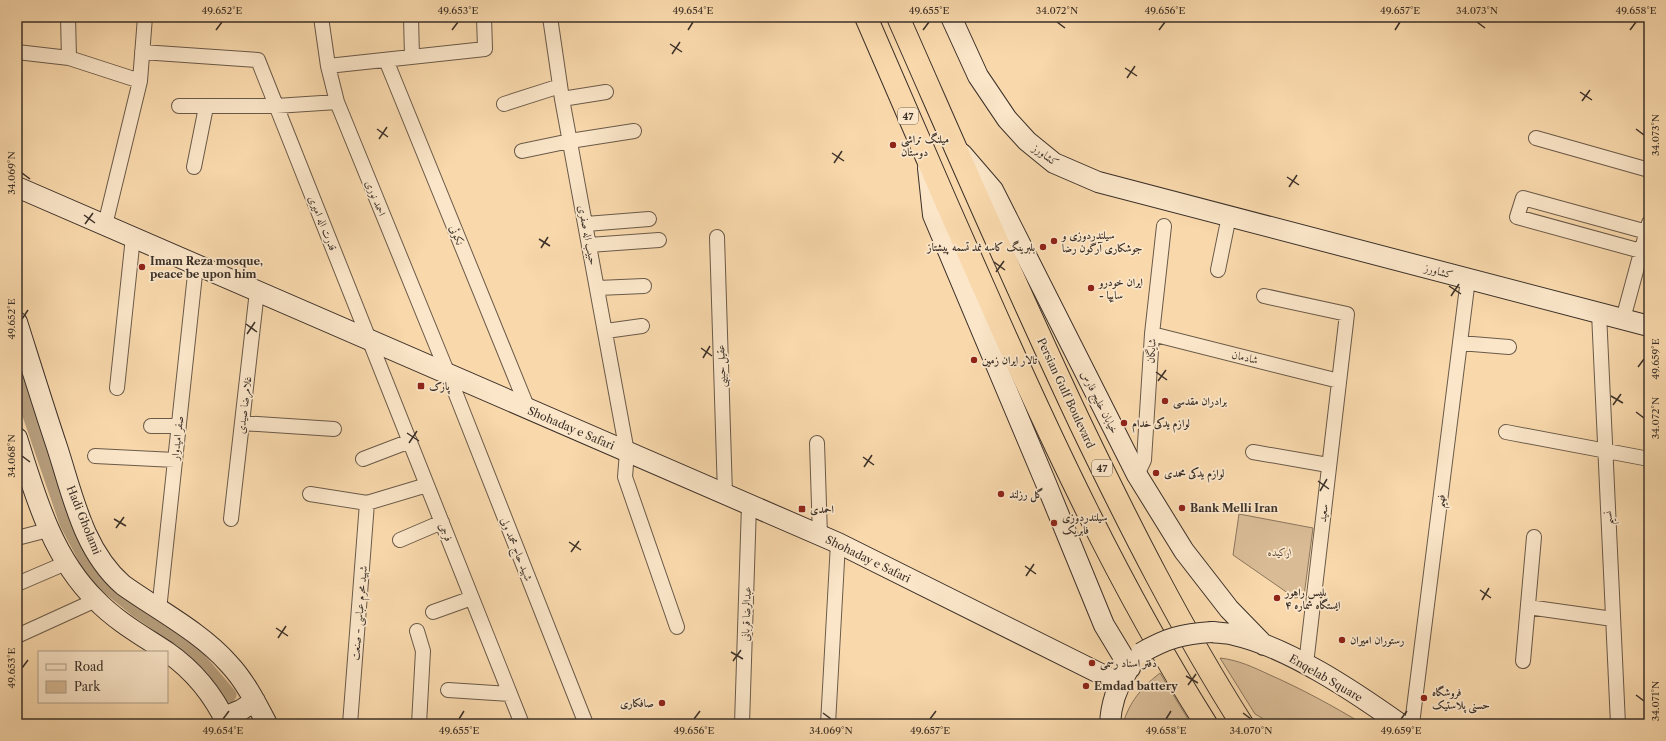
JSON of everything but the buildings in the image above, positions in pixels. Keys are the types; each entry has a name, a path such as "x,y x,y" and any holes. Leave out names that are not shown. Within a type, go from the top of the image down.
{"highway":[{"name":"47","path":"866,17 1014,357 1076,489 1119,573 1165,657 1206,724"},
{"name":"47","path":"898,17 956,148"},
{"name":"Persian Gulf Boulevard","path":"956,148 1044,348 1117,501 1186,631 1242,724"}],"street":[{"path":"68,17 69,58"},
{"path":"105,225 140,81 145,17"},
{"name":"احمد نوری","path":"321,17 328,66 337,102 448,374"},
{"path":"411,17 412,57"},
{"path":"328,66 485,49 484,17"},
{"name":"حبیب اله صفری","path":"550,17 561,93 606,331 627,452 625,477 677,627"},
{"name":"کشاورز","path":"951,17 978,76 1007,119 1027,141 1054,163 1098,182 1649,326"},
{"path":"17,52 69,58 140,81"},
{"name":"قدرت اله امیری","path":"142,52 258,60 370,341"},
{"name":"نکوئی","path":"386,60 528,409"},
{"path":"504,104 561,93 606,92"},
{"path":"179,106 276,106 337,102"},
{"path":"194,167 206,107"},
{"path":"522,151 570,141 634,131"},
{"path":"1536,138 1649,170"},
{"name":"خیابان خلیج فارس","path":"956,148 993,190 1137,475 1184,551 1229,609 1264,645"},
{"path":"927,158 933,215 1104,625 1130,668 1110,710 1110,724"},
{"name":"Shohaday e Safari","path":"17,187 838,544 1130,668"},
{"path":"1623,319 1648,227 1523,198 1517,217 1641,251"},
{"path":"1218,270 1229,216"},
{"path":"586,224 649,220"},
{"name":"شایگان","path":"1137,475 1144,460 1152,334 1164,226"},
{"name":"عقیل حبیبی","path":"717,237 725,494"},
{"path":"116,388 133,238"},
{"path":"590,245 659,240"},
{"name":"صفر امیدوار","path":"159,610 196,265"},
{"name":"فهیم","path":"1412,724 1468,279"},
{"path":"598,288 644,286"},
{"name":"غلامرضا صیدی","path":"231,519 257,291"},
{"name":"سعید","path":"1264,296 1347,314 1328,465 1306,664"},
{"name":"نسیم","path":"1599,313 1618,724"},
{"name":"Hadi Gholami","path":"17,322 25,374 93,549 111,575 123,585 205,641 230,665 255,701 267,724"},
{"path":"606,331 642,326"},
{"name":"شادمان","path":"1152,334 1338,381"},
{"name":"فرجی","path":"370,341 522,724"},
{"path":"1460,343 1509,347"},
{"name":"شهید حاج محمد ولی","path":"448,374 586,724"},
{"path":"242,423 334,429"},
{"path":"151,426 178,426"},
{"path":"1506,432 1649,459"},
{"path":"17,438 20,459 48,530 66,563 80,584 115,617 166,651"},
{"path":"362,459 410,441"},
{"path":"817,443 820,536"},
{"path":"1253,452 1328,465"},
{"path":"95,456 175,460"},
{"path":"310,494 367,503 428,485"},
{"name":"شهید محرم عباسی - صنعت","path":"350,724 367,503"},
{"name":"عبدالرضا قربانی","path":"742,724 749,505"},
{"path":"400,540 442,522"},
{"path":"17,538 48,530"},
{"path":"1524,661 1534,538"},
{"path":"828,724 838,544"},
{"path":"17,584 66,563"},
{"path":"433,612 472,598"},
{"path":"17,636 96,600"},
{"path":"1528,607 1613,619"},
{"path":"418,631 422,651 419,724"},
{"name":"Enqelab Square","path":"1130,668 1160,642 1178,636 1212,632 1234,635 1264,645 1306,664 1348,689 1400,724"},
{"path":"168,653 180,661 203,685 226,720 255,701"},
{"path":"448,690 510,694"}],"green space":[{"name":"ارکیده","path":"1239,514 1313,528 1304,596 1295,598 1233,555"},
{"path":"1220,658 1245,664 1282,680 1363,724 1272,724 1255,714"},
{"path":"1160,673 1191,724 1123,724 1129,709 1142,689"}],"waterway":[{"path":"17,377 67,523 95,576 136,609 183,641 229,695"}],"place":[{"name":"میلنگ تراشی دوستان","path":"893,145"},
{"name":"سیلندردوزی و جوشکاری آرگون رضا","path":"1054,241"},
{"name":"بلبرینگ کاسه نمد تسمه پیشتاز","path":"1043,247"},
{"name":"Imam Reza mosque, peace be upon him","path":"142,267"},
{"name":"ایران خودرو - سایپا","path":"1091,288"},
{"name":"تالار ایران زمین","path":"974,360"},
{"name":"پارک","path":"421,386"},
{"name":"برادران مقدسی","path":"1165,401"},
{"name":"لوازم یدکی خدام","path":"1124,423"},
{"name":"لوازم یدکی محمدی","path":"1156,473"},
{"name":"گل رزلند","path":"1001,494"},
{"name":"Bank Melli Iran","path":"1182,508"},
{"name":"احمدی","path":"802,509"},
{"name":"سیلندردوزی فابریک","path":"1054,523"},
{"name":"پلیس راهور ایستگاه شماره ۴","path":"1277,598"},
{"name":"رستوران امیران","path":"1342,640"},
{"name":"دفتر اسناد رسمی","path":"1092,663"},
{"name":"Emdad battery","path":"1086,686"},
{"name":"فروشگاه حسنی پلاستیک","path":"1424,698"},
{"name":"صافکاری","path":"662,703"}]}
